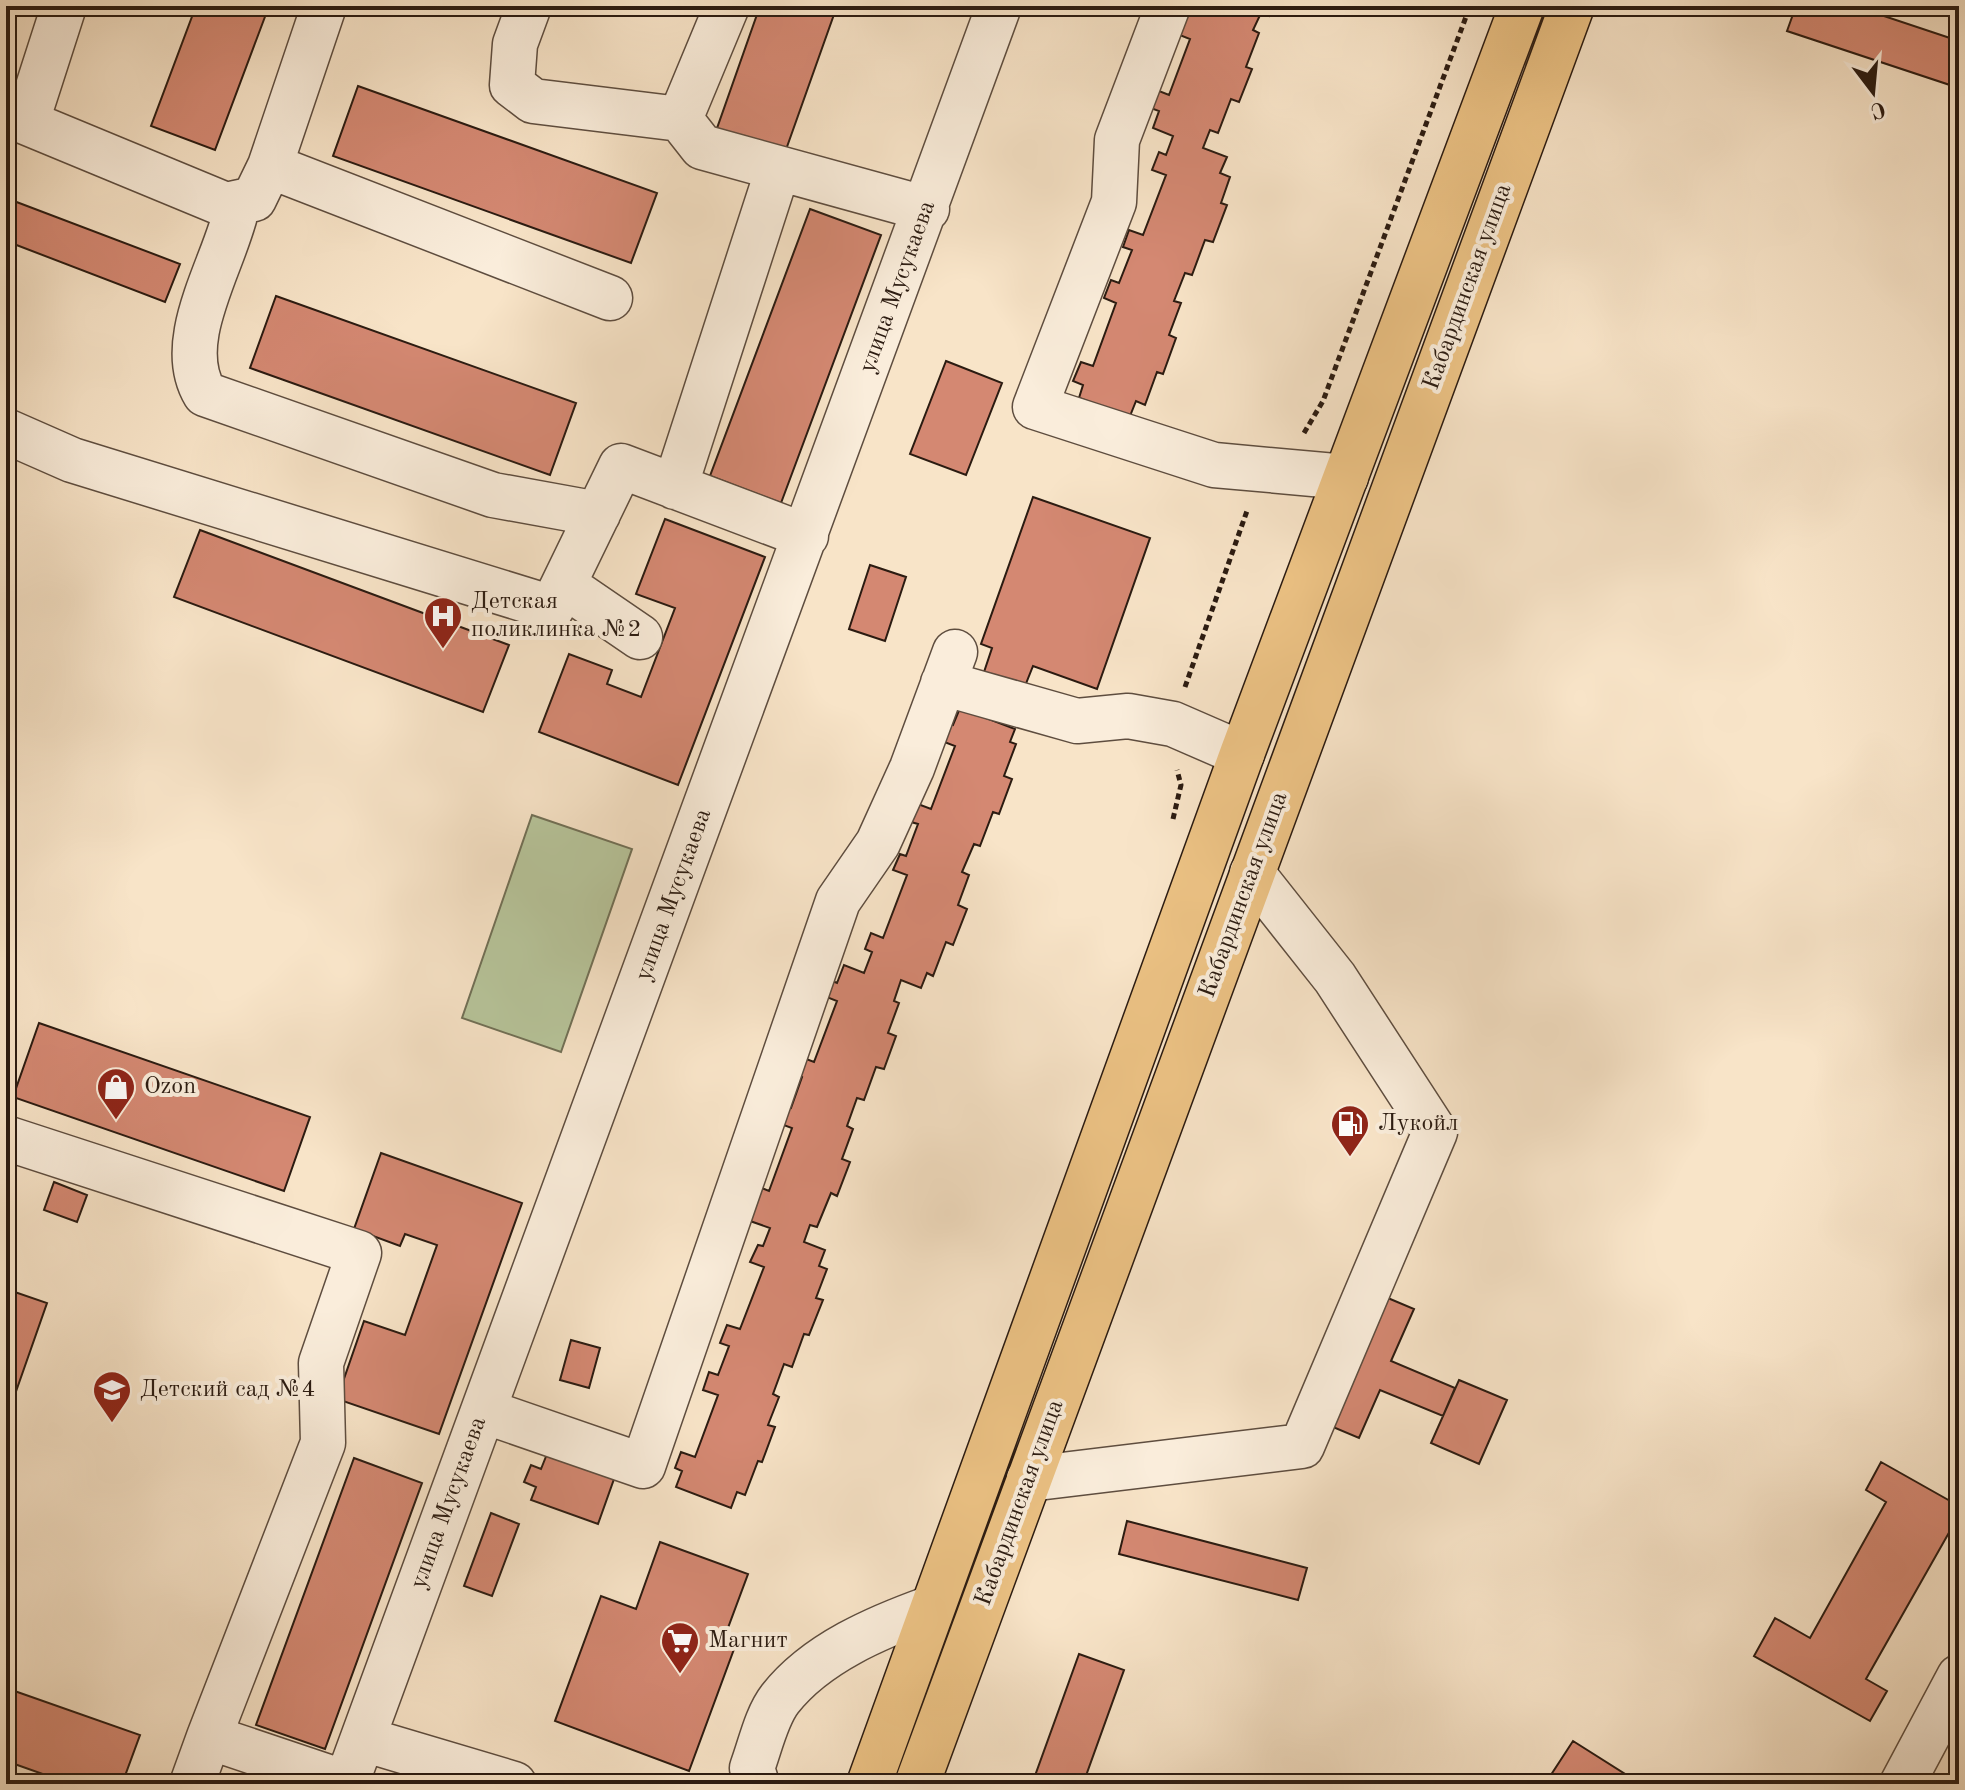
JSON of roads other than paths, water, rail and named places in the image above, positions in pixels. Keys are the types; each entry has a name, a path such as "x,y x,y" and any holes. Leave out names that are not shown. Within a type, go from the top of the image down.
{"main road":[{"name":"Кабардинская улица","path":"869,1784 1242,754 1522,6"},
{"name":"Кабардинская улица","path":"917,1784 1572,6"}],"street":[{"path":"64,6 16,117 226,205 254,199 270,166 324,6"},
{"path":"529,6 515,44 512,85 533,101 680,119 702,147 927,209"},
{"path":"680,119 727,6"},
{"name":"улица Мусукаева","path":"346,1784 999,6"},
{"path":"1168,6 1117,140 1114,202 1035,407 1214,465 1346,477"},
{"path":"270,166 610,298"},
{"path":"675,487 778,169"},
{"path":"238,203 232,232 207,296 193,348 194,376 205,394 493,495 598,514"},
{"path":"6,431 72,460 552,608 621,466 806,536"},
{"path":"564,585 640,637"},
{"path":"484,1411 643,1466 838,901 878,843 912,768 949,668 1077,721 1128,716 1173,724 1242,754"},
{"path":"1029,1479 1302,1446 1435,1132 1335,978 1252,873"},
{"path":"6,1138 359,1253 321,1363 323,1443 192,1784"},
{"path":"757,1784 752,1768 778,1701 811,1668 884,1625 931,1608"},
{"path":"1902,1784 1959,1677"},
{"path":"209,1737 346,1784"},
{"path":"363,1739 514,1784"}],"place":[{"name":"Детская поликлинка №2","path":"443,650"},
{"name":"Ozon","path":"116,1121"},
{"name":"Лукойл","path":"1350,1158"},
{"name":"Детский сад №4","path":"112,1424"},
{"name":"Магнит","path":"680,1675"}]}
